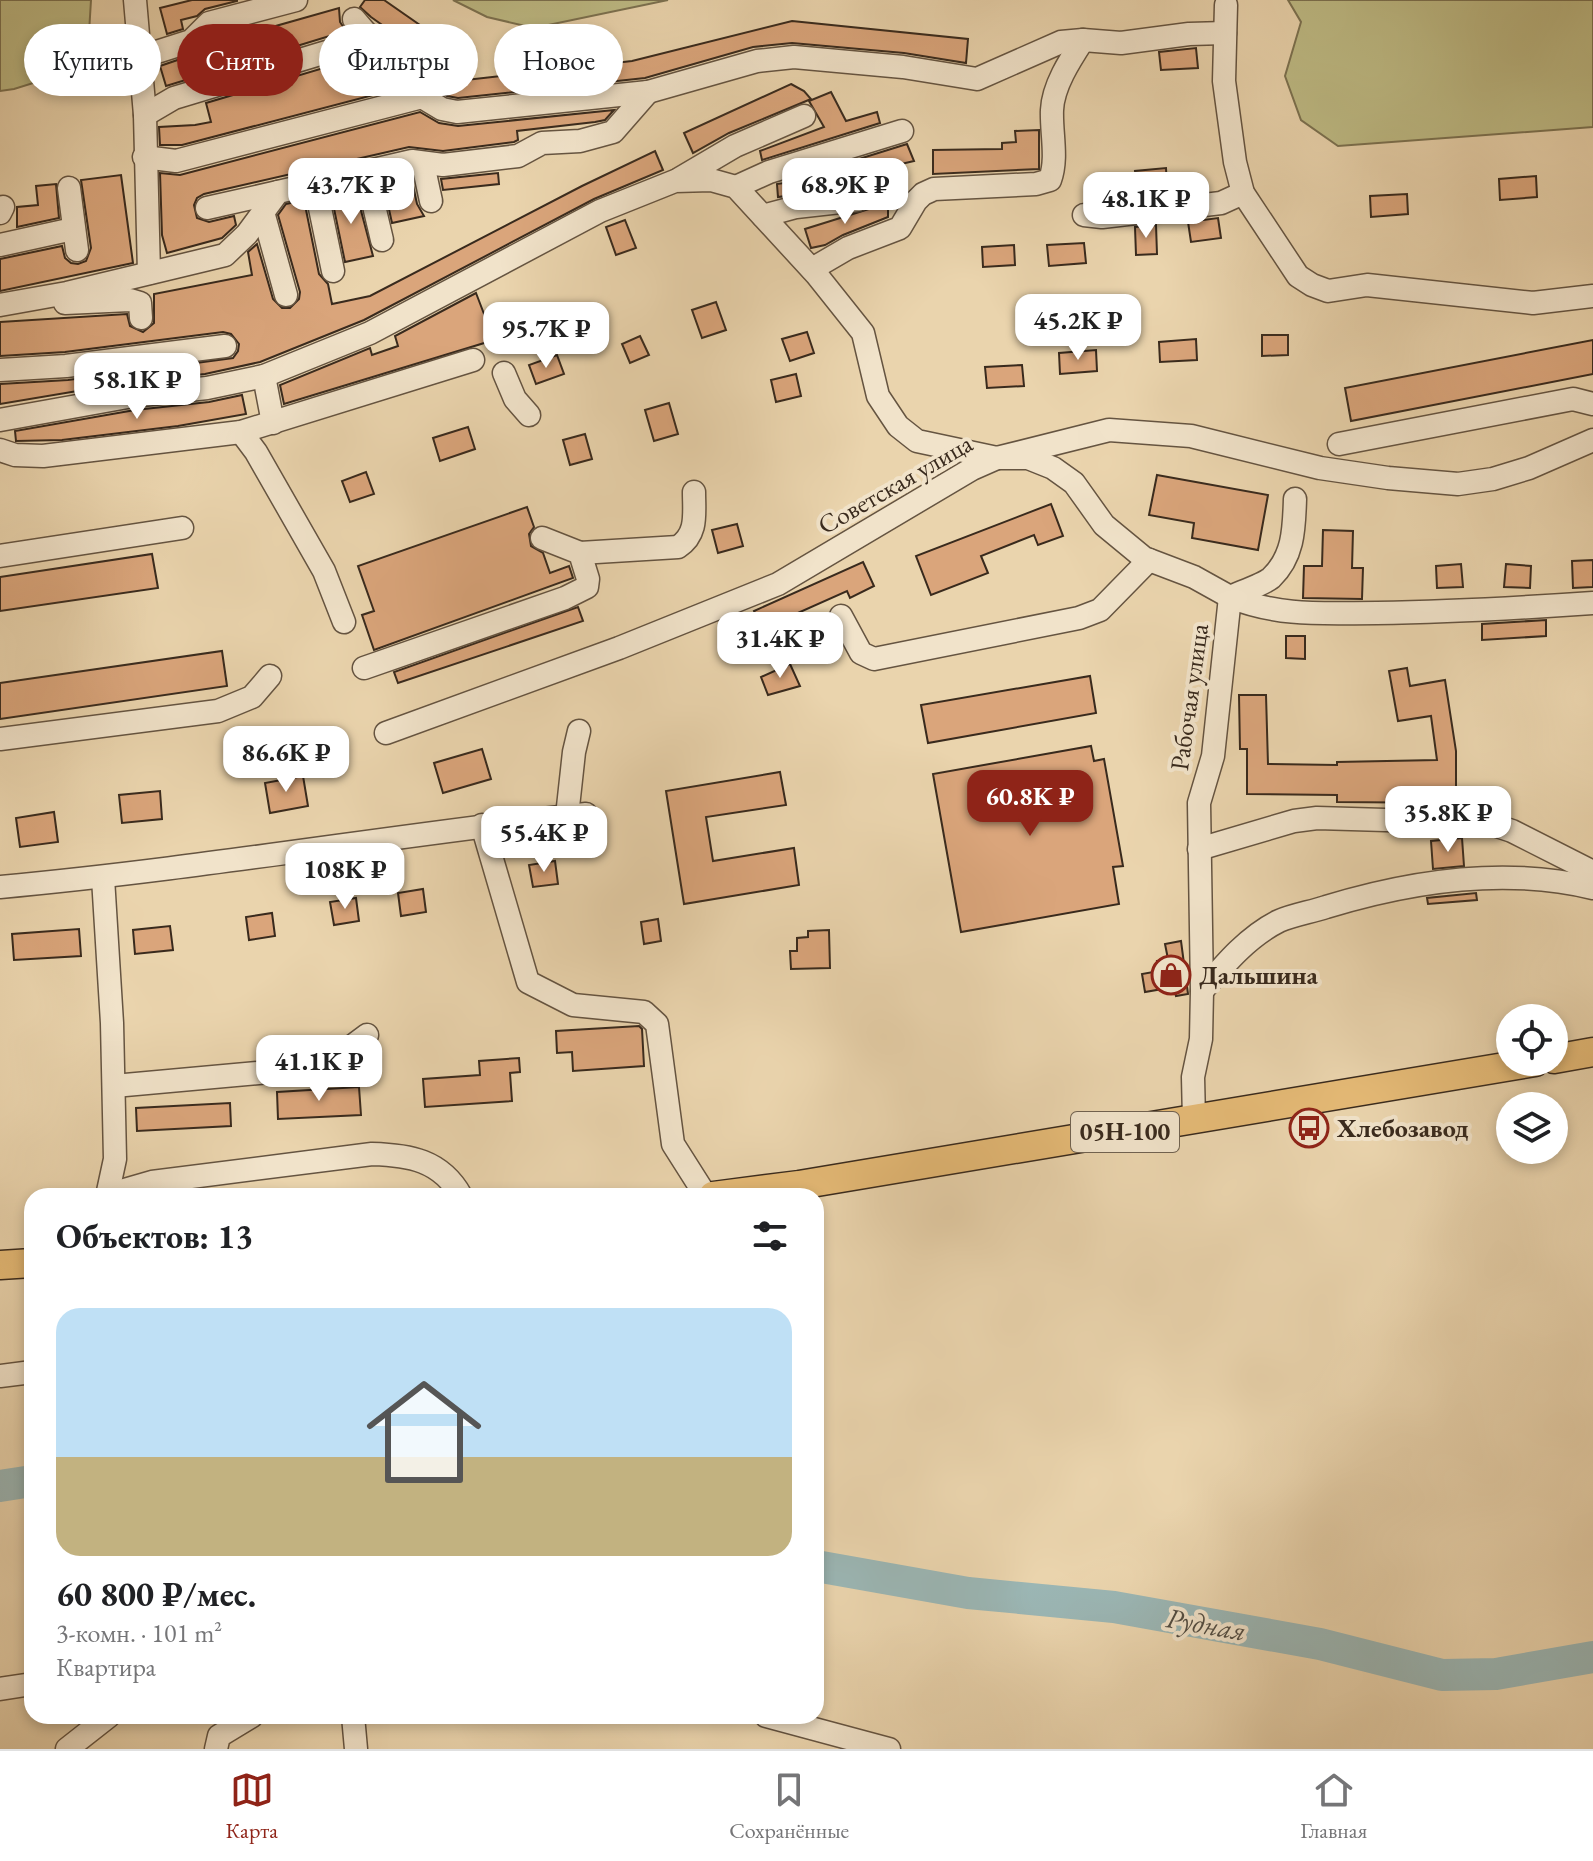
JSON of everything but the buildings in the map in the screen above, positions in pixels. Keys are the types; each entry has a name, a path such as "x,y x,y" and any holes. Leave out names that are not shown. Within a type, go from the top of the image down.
{"main road":[{"path":"1568,1056 1593,1052"},
{"name":"05Н-100","path":"776,1188 1496,1069"},
{"path":"0,1265 24,1264"}],"street":[{"path":"135,0 138,24"},
{"path":"161,51 191,41 209,23 296,0"},
{"path":"1226,5 1224,81 1235,162 1243,193 1298,276 1328,291 1367,285 1533,303 1593,296"},
{"path":"144,157 176,161 422,97 442,109 457,112 648,92 757,61 794,57 903,67 977,79 1061,42 1121,43 1189,34 1225,33"},
{"path":"812,269 848,248 900,228 916,201 934,189 1036,184 1050,180 1054,169 1052,106 1068,62 1083,40"},
{"path":"145,115 174,98 319,54"},
{"path":"207,208 412,161 443,165 518,156 542,143 580,141 613,132 648,92"},
{"path":"144,96 149,273"},
{"path":"0,420 133,396 207,388 264,376 370,333 600,211 675,181 735,146 804,116"},
{"path":"736,187 769,172 902,131"},
{"path":"423,164 431,201"},
{"path":"366,172 382,240"},
{"path":"675,181 711,180 736,187 812,269 863,333 878,396 898,426 917,441 997,458 1028,458 1053,468 1074,483 1104,525 1149,560 1194,577 1230,597 1270,580 1290,553 1295,499"},
{"path":"315,184 333,271"},
{"path":"0,245 75,239 69,188"},
{"path":"0,306 225,255 247,234 278,192"},
{"path":"1084,215 1102,217 1221,203 1243,193"},
{"path":"763,216 796,207 858,200"},
{"path":"263,212 286,295"},
{"path":"0,306 130,300 140,303 141,318"},
{"path":"0,370 66,366 225,346"},
{"path":"0,450 15,455 43,456 241,432 473,360"},
{"path":"504,373 515,399 529,415"},
{"path":"264,376 273,423"},
{"path":"1339,444 1573,399 1593,404"},
{"name":"Советская улица","path":"386,733 619,648 778,584 972,469 997,458 1109,430 1191,436 1320,468 1458,484 1493,479 1529,468 1593,440"},
{"path":"241,432 256,452 324,571 344,622"},
{"path":"542,538 580,553 678,547 688,541 694,528 694,492"},
{"path":"0,556 182,528"},
{"path":"364,668 565,598 587,587 588,579 580,553"},
{"path":"841,616 861,653 874,659 1079,618 1100,610 1149,560"},
{"name":"Рабочая улица","path":"1194,1120 1193,1077 1201,1039 1202,991 1199,803 1213,756 1230,597 1258,608 1297,613 1448,612 1593,603"},
{"path":"0,739 218,711 252,697 270,676"},
{"path":"0,887 103,878 482,825 576,815 574,752 579,731"},
{"path":"1199,849 1294,821 1317,818 1488,823 1512,831 1593,872"},
{"path":"482,825 528,982 573,1005 644,1012 657,1024 673,1144 701,1188"},
{"path":"103,878 114,1086 115,1159 109,1188"},
{"path":"1202,991 1237,951 1279,922 1360,897 1415,885 1492,878 1569,882 1593,888"},
{"path":"114,1086 324,1067 367,1035"},
{"path":"131,1188 152,1182 372,1154 397,1154 429,1162 456,1188"},
{"path":"0,1376 24,1373"},
{"path":"0,1689 24,1685"},
{"path":"67,1749 100,1724"},
{"path":"97,1749 108,1724"},
{"path":"216,1749 219,1736 239,1724"},
{"path":"354,1724 356,1749"},
{"path":"793,1724 889,1749"}],"shaded area":[{"path":"0,0 91,0 90,24 24,24 24,86 0,91"},
{"path":"453,0 668,0 553,24 517,24 487,17"},
{"path":"1288,0 1593,0 1593,127 1338,146 1301,120 1285,76 1301,22"}],"waterway":[{"name":"Рудная","path":"0,1486 24,1482"},
{"name":"Рудная","path":"824,1567 968,1593 1114,1607 1320,1644 1442,1675 1496,1674 1593,1657"}],"place":[{"name":"Дальшина","path":"1171,975"},
{"name":"Хлебозавод","path":"1309,1128"}]}
